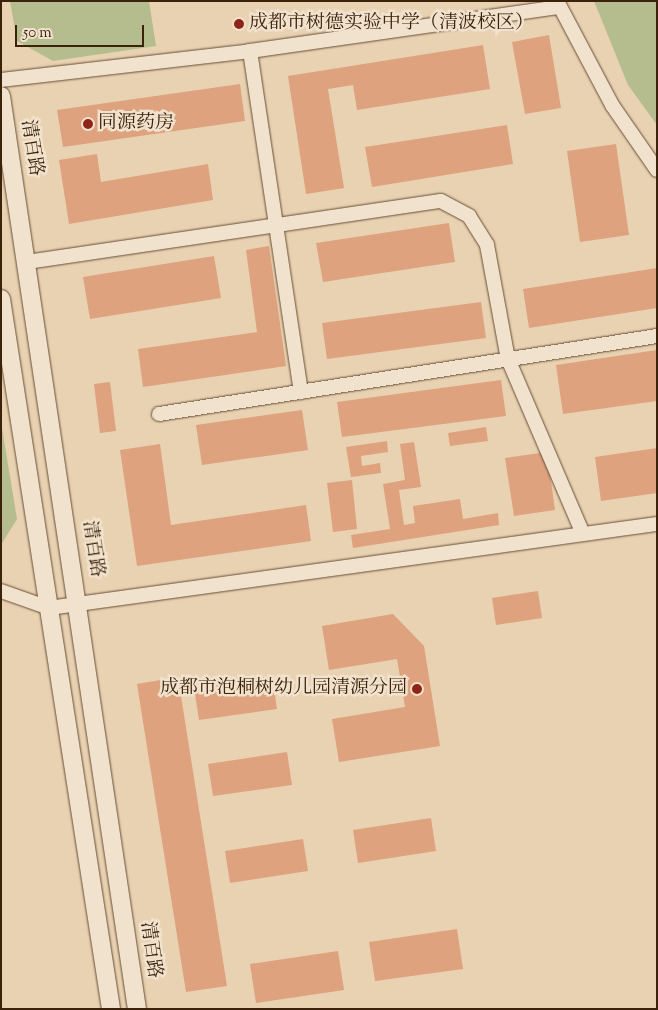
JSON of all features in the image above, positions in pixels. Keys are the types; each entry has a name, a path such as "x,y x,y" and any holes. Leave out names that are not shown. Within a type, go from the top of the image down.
{"street":[{"path":"1,80 250,51 558,4 612,105 657,170"},
{"path":"250,51 301,392"},
{"name":"清百路","path":"1,96 137,1009"},
{"path":"27,262 441,201 469,216 488,245 508,360 583,534"},
{"path":"1,299 111,1009"},
{"path":"159,414 657,336"},
{"path":"1,591 49,608 657,524"}],"green space":[{"path":"10,1 149,1 156,46 53,61 17,41"},
{"path":"594,1 657,1 657,125 628,85"},
{"path":"1,422 17,519 1,545"}],"building":[{"path":"549,35 561,108 525,114 512,42"},
{"path":"483,45 490,89 357,110 353,85 328,89 344,188 306,194 288,76"},
{"path":"240,84 245,121 63,147 57,110"},
{"path":"507,125 513,164 372,187 365,147"},
{"path":"616,144 629,235 580,242 567,151"},
{"path":"97,154 101,182 208,164 213,200 69,224 59,160"},
{"path":"449,223 455,262 323,282 316,243"},
{"path":"269,246 286,366 143,387 138,349 257,332 246,250"},
{"path":"214,256 221,298 90,319 83,277"},
{"path":"657,268 657,308 529,328 523,289"},
{"path":"481,302 486,338 327,359 322,323"},
{"path":"657,350 657,401 563,414 556,365"},
{"path":"501,380 506,416 342,437 337,402"},
{"path":"110,382 116,431 100,433 94,384"},
{"path":"302,410 308,450 202,465 196,425"},
{"path":"486,427 488,441 450,446 448,433"},
{"path":"387,441 388,452 361,456 362,466 380,463 381,473 351,477 346,447"},
{"path":"414,442 421,487 399,490 404,525 415,523 413,506 460,499 463,519 498,513 499,525 353,548 351,535 390,529 383,484 405,480 400,444"},
{"path":"160,444 171,525 306,505 311,541 137,566 120,450"},
{"path":"657,448 657,493 601,501 595,457"},
{"path":"547,452 555,510 514,516 505,458"},
{"path":"352,480 357,529 333,532 327,483"},
{"path":"538,591 542,618 496,625 492,598"},
{"name":"成都市泡桐树幼儿园清源分园","path":"393,614 424,646 440,746 339,762 332,719 405,707 397,659 329,670 322,626"},
{"path":"272,676 277,709 199,720 194,688"},
{"path":"178,677 227,986 186,992 137,684"},
{"path":"287,752 292,785 213,796 208,764"},
{"path":"431,818 436,851 358,863 353,830"},
{"path":"303,839 308,871 230,883 225,851"},
{"path":"457,929 463,969 375,981 369,942"},
{"path":"338,951 344,990 256,1003 250,964"}],"place":[{"name":"成都市树德实验中学（清波校区）","path":"239,24"},
{"name":"同源药房","path":"88,124"},
{"name":"成都市泡桐树幼儿园清源分园","path":"417,689"}]}
